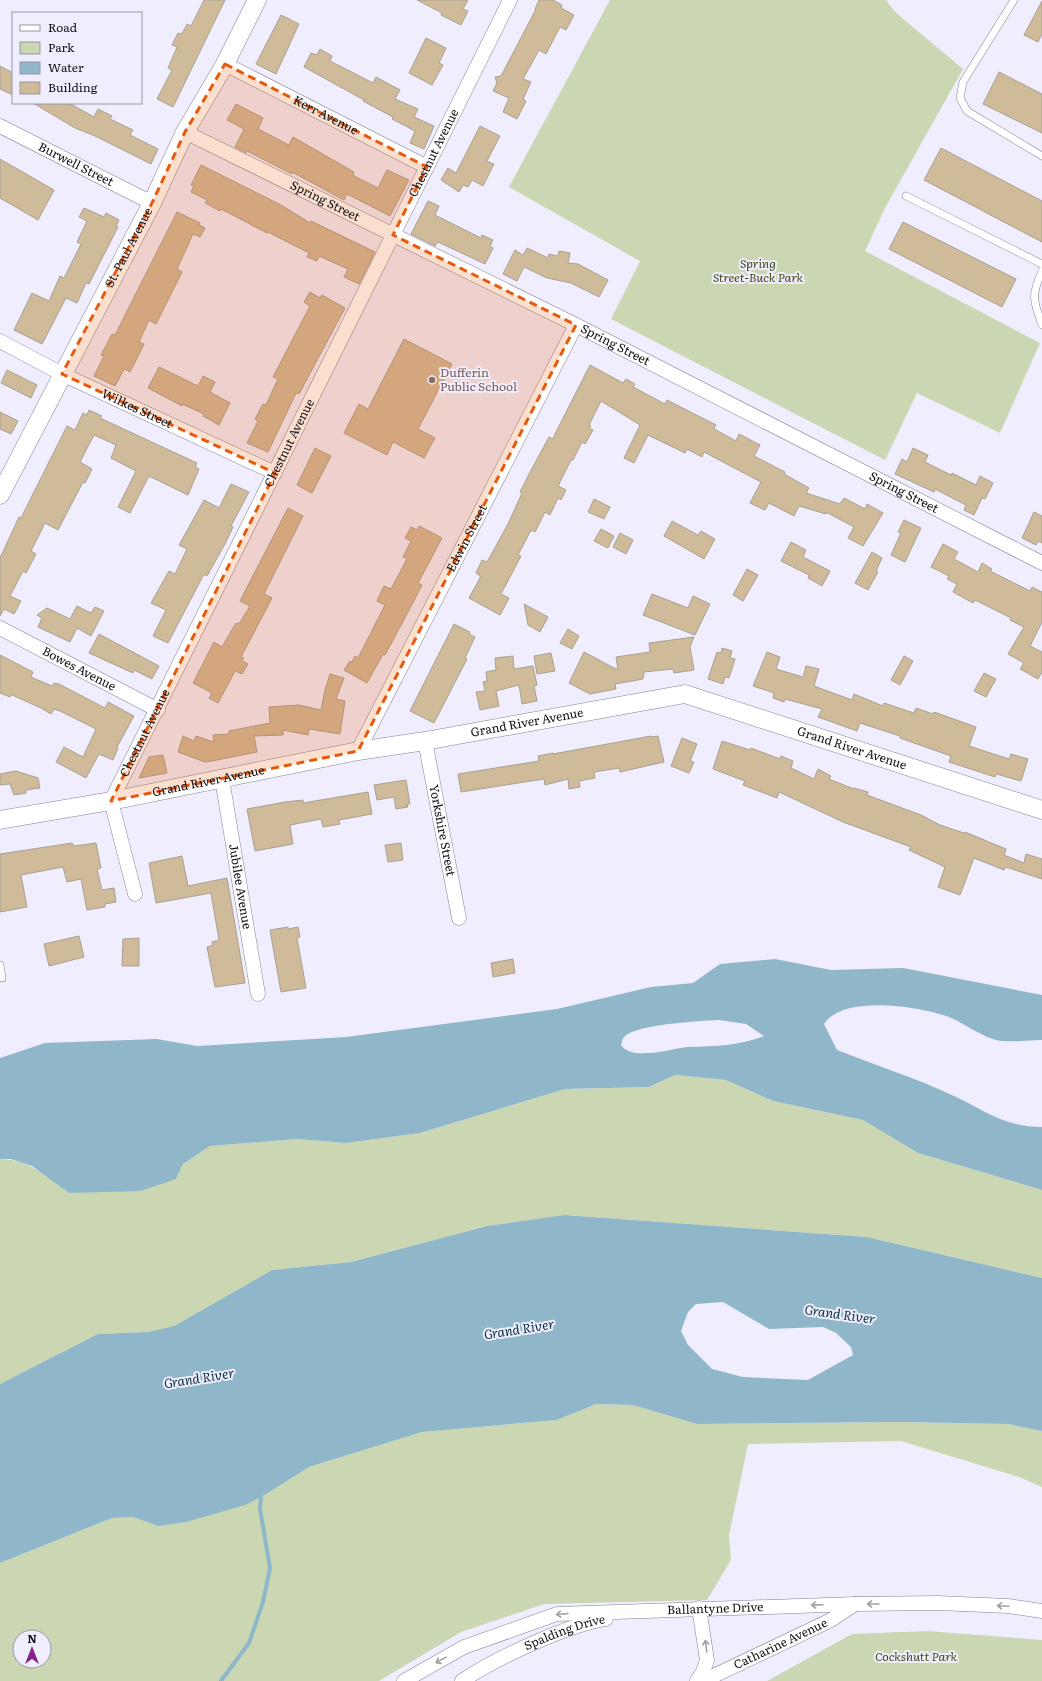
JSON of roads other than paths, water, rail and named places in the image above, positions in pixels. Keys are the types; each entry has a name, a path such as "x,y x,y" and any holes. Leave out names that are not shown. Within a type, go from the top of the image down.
{"street":[{"name":"St. Paul Avenue","path":"0,495 152,203 185,132 224,64 257,0"},
{"name":"Chestnut Avenue","path":"111,801 158,710 510,0"},
{"name":"Kerr Avenue","path":"224,64 427,167"},
{"name":"Burwell Street","path":"0,126 152,203"},
{"name":"Spring Street","path":"185,132 576,325 1042,563"},
{"name":"Edwin Street","path":"358,751 576,325"},
{"name":"Wilkes Street","path":"0,341 62,374 275,474"},
{"name":"Bowes Avenue","path":"0,628 158,710"},
{"name":"Grand River Avenue","path":"0,820 111,801 358,751 425,741 685,694 1042,810"},
{"name":"Yorkshire Street","path":"425,741 460,918"},
{"name":"Jubilee Avenue","path":"222,779 258,994"},
{"path":"111,801 136,894"},
{"name":"Ballantyne Drive","path":"404,1681 464,1647 557,1614 699,1608 937,1603 1008,1606 1042,1611"},
{"name":"Catharine Avenue","path":"703,1681 831,1620 856,1604"},
{"path":"697,1681 703,1672 707,1660 699,1608"},
{"name":"Spalding Drive","path":"462,1681 530,1646 590,1621 699,1608"}],"lane":[{"path":"1014,0 963,82 960,98 967,111 1042,156"},
{"path":"906,196 1042,264"},
{"path":"1042,271 1034,290 1036,308 1042,325"},
{"path":"0,965 2,978"}],"water":[{"path":"775,959 831,970 903,968 1042,995 1042,1040 996,1040 982,1035 950,1017 898,1006 862,1006 847,1009 833,1015 824,1024 837,1050 940,1089 1006,1121 1042,1127 1042,1190 918,1153 863,1120 773,1101 726,1080 675,1075 649,1087 565,1089 420,1133 346,1143 297,1139 210,1146 183,1164 176,1179 140,1191 69,1193 32,1166 11,1159 0,1159 0,1058 45,1043 157,1039 197,1046 346,1037 557,1009 651,987 693,983 720,964","holes":["719,1020 746,1024 764,1036 736,1044 688,1047 653,1053 634,1053 621,1045 623,1038 631,1033 654,1026 684,1022"]},
{"name":"Grand River","path":"564,1215 867,1237 1042,1278 1042,1431 1008,1424 900,1422 697,1424 633,1405 596,1404 557,1420 422,1432 309,1467 261,1497 245,1505 186,1522 158,1526 133,1517 112,1518 0,1563 0,1384 98,1334 148,1332 174,1326 272,1270 351,1262 487,1226","holes":["723,1302 769,1329 823,1327 836,1333 851,1347 853,1355 808,1380 743,1377 712,1369 688,1345 681,1331 688,1312 696,1304"]}],"waterway":[{"path":"221,1681 249,1643 263,1602 270,1568 260,1509 261,1497"}],"place":[{"name":"Dufferin Public School","path":"432,380"}],"park label":[{"name":"Spring Street-Buck Park","path":"758,271"},
{"name":"Cockshutt Park","path":"916,1657"}]}
